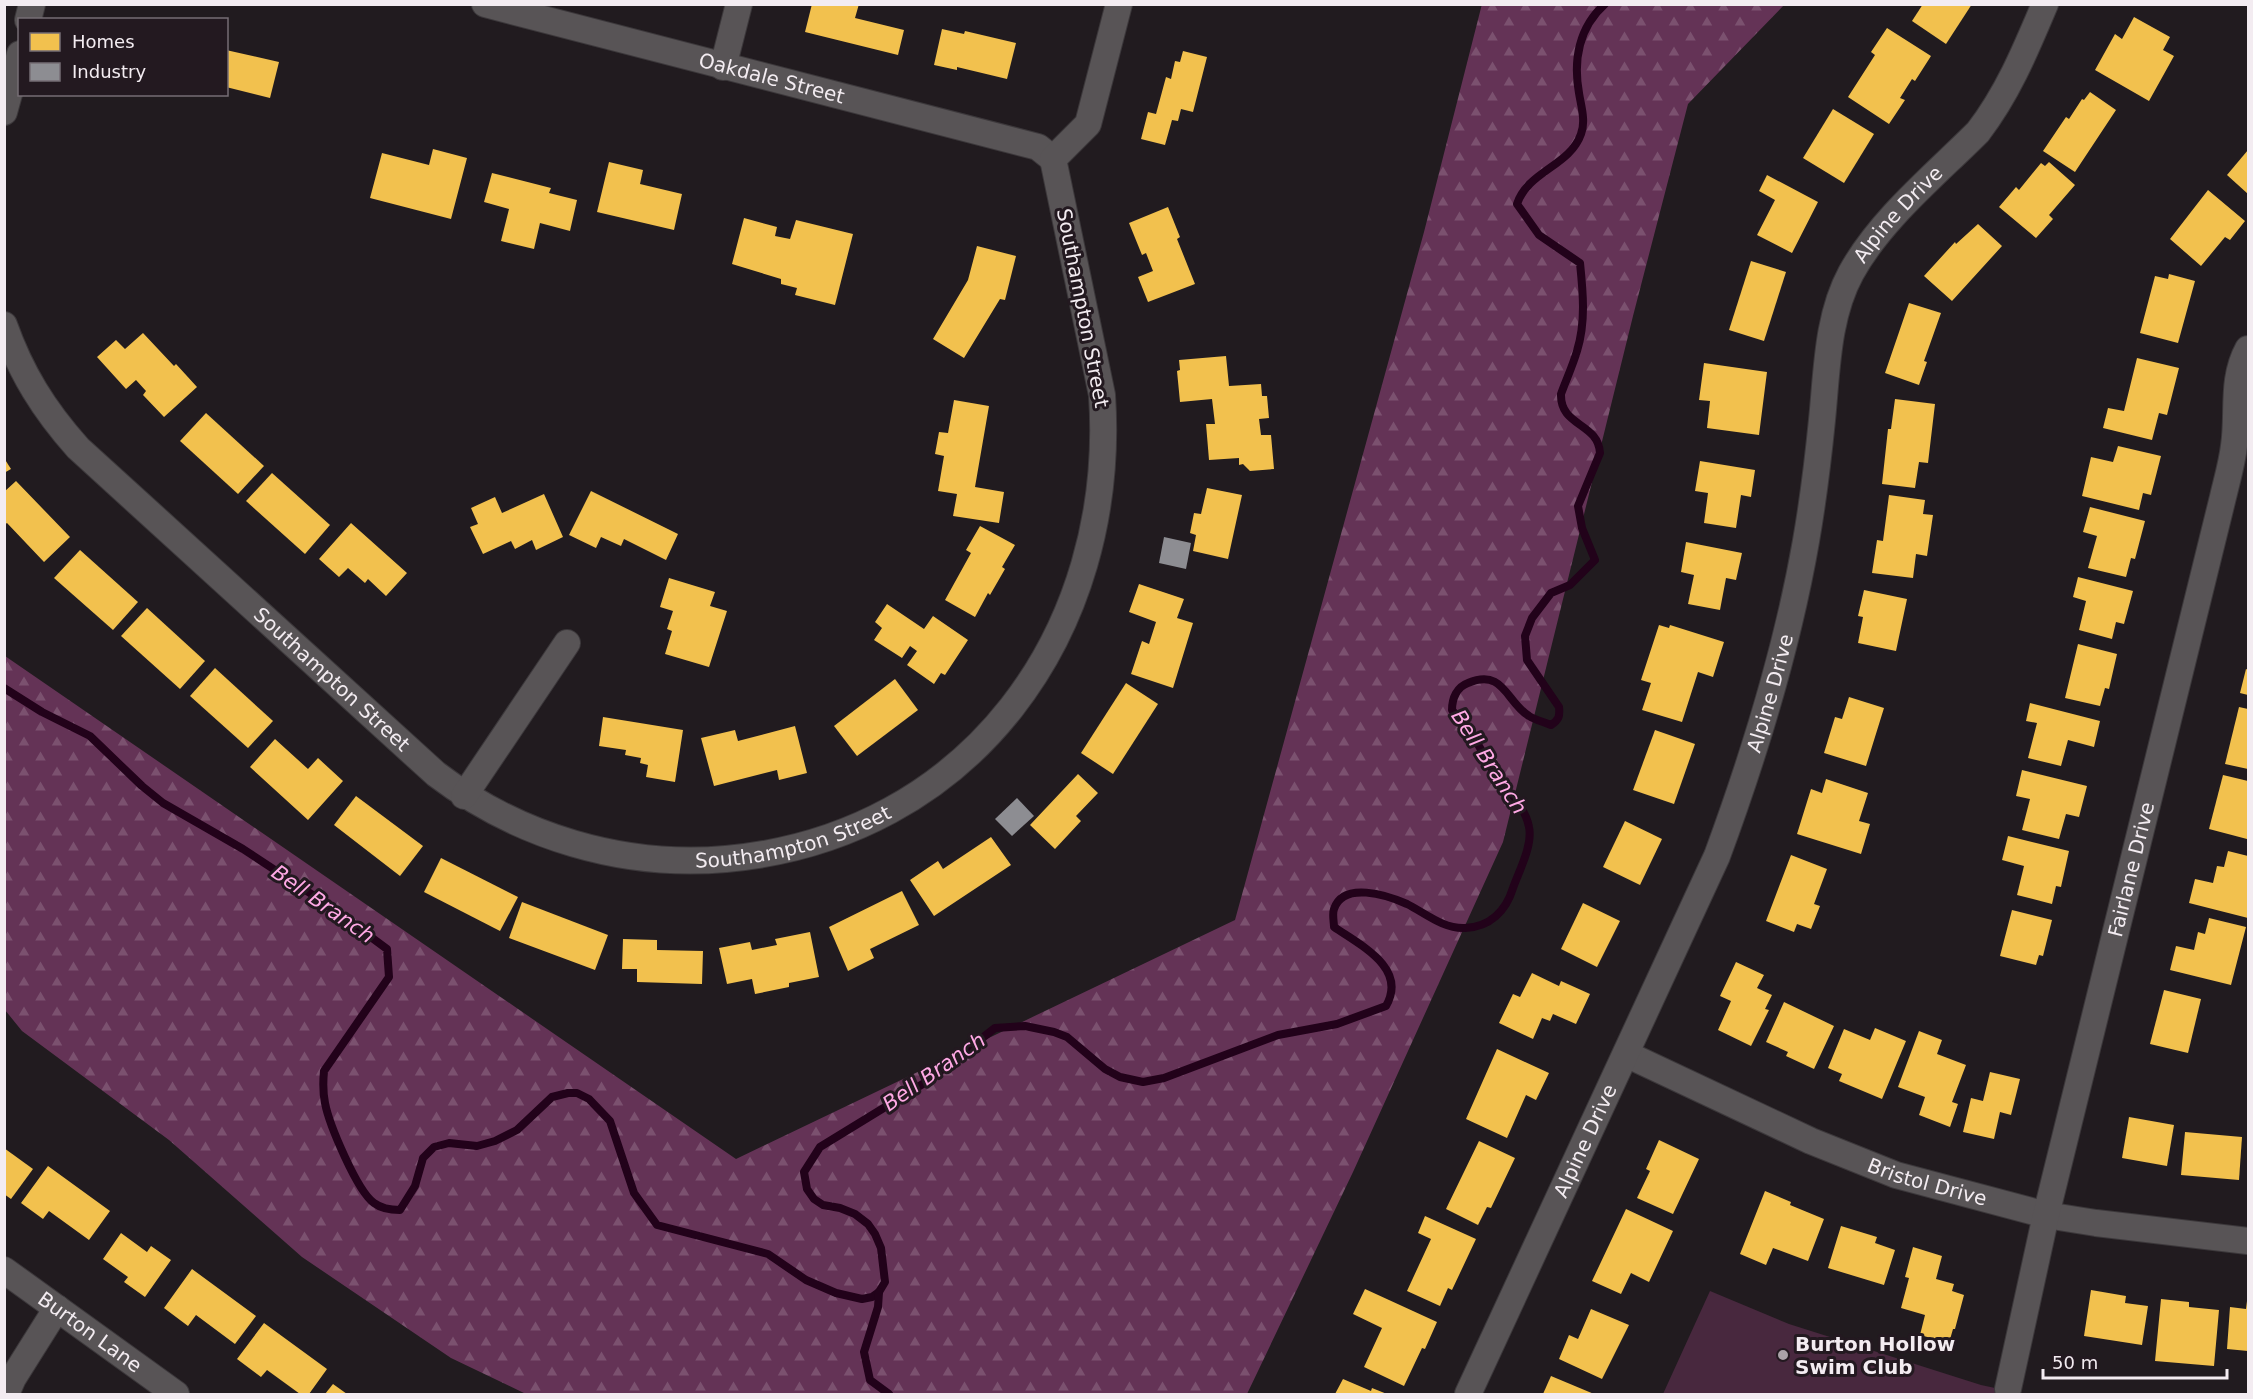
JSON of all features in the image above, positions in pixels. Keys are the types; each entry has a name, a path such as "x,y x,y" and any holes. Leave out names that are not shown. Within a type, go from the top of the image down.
{"street":[{"name":"Oakdale Street","path":"485,4 1038,147 1053,159"},
{"path":"723,67 739,4"},
{"path":"1053,159 1088,124 1119,4"},
{"name":"Alpine Drive","path":"1468,1395 1717,856 1740,794 1779,666 1798,581 1818,453 1832,331 1842,293 1851,273 1877,235 1992,115 2012,80 2045,4"},
{"path":"4,112 18,61"},
{"name":"Southampton Street","path":"4,326 15,356 28,381 48,412 78,448 436,774 465,796 532,829 601,851 675,861 752,856 817,841 858,826 888,811 944,775 974,750 997,726 1037,673 1067,614 1089,552 1102,474 1105,435 1102,395 1053,159"},
{"name":"Fairlane Drive","path":"2008,1389 2046,1215 2223,497 2234,445 2236,384 2248,349"},
{"path":"465,796 567,643"},
{"name":"Bristol Drive","path":"1626,1054 1853,1158 1896,1175 2046,1215 2248,1241"},
{"name":"Burton Lane","path":"4,1270 176,1395"},
{"path":"6,1395 13,1378 57,1308"}],"green space":[{"path":"1482,4 1784,5 1688,104 1633,316 1503,842 1353,1172 1247,1394 526,1394 451,1358 302,1257 169,1140 22,1031 5,1010 5,656 736,1159 1235,920 1424,232"}],"shaded area":[{"name":"Burton Hollow Swim Club","path":"1710,1291 1789,1324 1981,1385 2023,1394 1663,1394"}],"building: Homes":[{"path":"812,4 859,4 855,18 904,30 898,55 805,32"},
{"path":"1923,4 1972,4 1946,44 1912,21"},
{"path":"2134,17 2170,37 2163,50 2174,56 2149,101 2095,70 2115,34 2122,39"},
{"path":"1887,28 1931,56 1915,81 1912,79 1900,98 1905,100 1889,124 1848,97 1875,55 1871,52"},
{"path":"942,29 964,34 965,31 1016,43 1007,79 957,67 957,70 934,65"},
{"path":"228,50 279,62 270,98 228,88"},
{"path":"1183,51 1207,57 1193,112 1181,109 1178,121 1172,120 1165,145 1141,139 1148,112 1156,114 1166,77 1171,79 1175,61 1180,62"},
{"path":"2090,92 2116,110 2075,172 2043,151 2066,117 2069,119 2082,99 2084,100"},
{"path":"1833,109 1874,134 1844,183 1803,158"},
{"path":"433,149 467,158 451,219 370,198 382,153 429,165"},
{"path":"2248,150 2248,194 2227,175"},
{"path":"609,162 643,170 640,184 682,194 674,230 597,212"},
{"path":"2049,162 2075,185 2049,215 2053,219 2036,238 1999,207 2016,187 2019,190 2041,163 2045,166"},
{"path":"492,173 551,188 549,193 577,200 570,231 540,223 534,249 501,241 509,209 484,202"},
{"path":"1767,175 1818,202 1792,253 1757,235 1775,200 1759,191"},
{"path":"2208,190 2245,221 2230,240 2225,237 2201,266 2170,239"},
{"path":"1168,207 1180,237 1177,239 1195,284 1148,302 1138,277 1153,271 1146,253 1142,255 1129,223"},
{"path":"744,218 777,227 775,236 790,239 796,220 853,234 835,305 795,295 797,288 781,284 781,279 732,264"},
{"path":"1978,224 2002,246 1952,301 1924,276 1955,242 1956,244"},
{"path":"977,246 1016,256 1005,300 1000,299 964,358 933,339 968,280"},
{"path":"1751,261 1786,272 1764,341 1729,330"},
{"path":"2169,274 2195,281 2178,343 2140,333 2155,276 2168,279"},
{"path":"1909,303 1941,313 1924,361 1927,362 1919,385 1885,373"},
{"path":"143,333 197,387 164,417 143,395 146,391 136,380 126,389 97,357 116,340 125,349"},
{"path":"1226,356 1229,386 1261,384 1262,396 1267,396 1269,418 1259,419 1261,435 1271,435 1274,469 1250,471 1243,464 1239,465 1239,458 1209,460 1206,424 1215,424 1212,399 1180,402 1177,371 1180,370 1179,360"},
{"path":"2137,358 2179,368 2167,415 2159,413 2152,440 2103,428 2108,408 2124,411"},
{"path":"1704,363 1767,372 1759,435 1707,428 1710,401 1699,400"},
{"path":"1895,399 1935,404 1928,463 1919,462 1915,488 1882,484 1888,429 1891,429"},
{"path":"954,400 989,406 975,487 1004,492 999,523 953,516 957,494 938,491 944,456 935,454 939,432 948,433"},
{"path":"206,413 264,466 238,494 180,441"},
{"path":"2118,446 2161,456 2151,495 2143,493 2139,510 2082,496 2091,457 2113,462"},
{"path":"4,458 11,469 4,473"},
{"path":"1700,461 1755,470 1751,497 1741,495 1736,528 1704,523 1708,493 1695,491"},
{"path":"272,473 330,525 305,554 246,501"},
{"path":"16,481 70,537 44,562 7,523 4,525 4,492"},
{"path":"1207,488 1242,495 1228,559 1193,551 1196,535 1190,533 1194,513 1201,514"},
{"path":"591,491 678,534 666,560 624,539 621,546 601,537 596,548 569,535"},
{"path":"544,494 563,537 536,550 532,540 515,549 511,541 483,554 470,527 478,524 471,508 495,497 502,513"},
{"path":"1889,495 1925,500 1923,514 1933,515 1927,556 1916,554 1913,578 1872,573 1877,540 1883,541"},
{"path":"2090,507 2145,521 2135,559 2131,558 2126,577 2088,568 2097,536 2083,532"},
{"path":"351,523 407,573 386,596 368,579 365,583 348,568 339,577 319,559"},
{"path":"980,526 1015,545 1002,567 1005,569 975,617 945,600 971,553 966,550"},
{"path":"1686,542 1742,553 1736,580 1726,578 1720,610 1688,604 1694,575 1681,572"},
{"path":"80,550 138,602 113,630 54,578"},
{"path":"2078,577 2133,591 2124,624 2116,622 2112,639 2079,630 2086,601 2073,597"},
{"path":"669,578 715,592 710,606 727,611 709,667 665,654 672,631 667,629 673,611 660,607"},
{"path":"1139,584 1184,599 1177,618 1193,623 1173,688 1131,674 1142,641 1149,644 1156,622 1129,612"},
{"path":"1864,590 1907,599 1896,651 1858,643 1863,617 1858,616"},
{"path":"887,604 924,629 933,616 968,640 945,675 941,673 934,684 907,665 917,651 910,646 902,658 874,640 882,628 875,622"},
{"path":"147,608 205,661 180,689 121,636"},
{"path":"1659,625 1669,628 1670,625 1724,642 1713,677 1698,672 1682,722 1642,710 1651,683 1641,680"},
{"path":"2078,644 2117,654 2109,689 2105,688 2100,706 2065,698"},
{"path":"215,668 273,721 248,748 190,696"},
{"path":"2246,669 2248,670 2248,695 2240,693"},
{"path":"895,679 918,710 857,756 834,726"},
{"path":"1126,683 1158,704 1113,774 1081,753"},
{"path":"1849,697 1884,708 1866,766 1824,753 1835,717 1842,719"},
{"path":"2030,703 2100,721 2094,747 2068,740 2061,766 2028,758 2037,723 2026,721"},
{"path":"2239,707 2248,709 2248,769 2225,764"},
{"path":"603,717 683,730 675,782 646,777 648,765 640,763 641,758 625,755 626,750 599,746"},
{"path":"795,726 807,773 779,780 777,770 714,786 701,738 735,730 738,741"},
{"path":"1655,730 1695,744 1674,804 1633,790"},
{"path":"275,739 308,769 318,758 343,781 308,820 250,767"},
{"path":"2022,770 2087,786 2079,817 2066,814 2059,839 2022,830 2030,799 2016,796"},
{"path":"1078,774 1098,793 1076,816 1081,821 1055,849 1030,825"},
{"path":"2223,775 2248,781 2247,839 2209,829"},
{"path":"1826,779 1868,793 1859,821 1870,824 1861,854 1797,834 1811,789 1822,793"},
{"path":"356,796 423,846 400,876 334,825"},
{"path":"1625,821 1662,839 1640,885 1603,867"},
{"path":"2008,836 2069,851 2061,887 2056,886 2052,904 2017,895 2024,866 2002,860"},
{"path":"991,837 1011,865 934,916 910,880 938,861 943,869"},
{"path":"2228,851 2248,856 2248,918 2189,903 2195,879 2213,883 2217,866 2224,867"},
{"path":"1791,855 1827,869 1814,904 1820,906 1811,929 1797,924 1794,932 1766,921"},
{"path":"441,858 518,897 500,931 424,892"},
{"path":"902,891 919,925 870,949 874,958 848,971 829,927"},
{"path":"522,902 608,935 595,970 509,938"},
{"path":"1583,903 1620,921 1597,967 1561,949"},
{"path":"2012,910 2052,920 2043,956 2039,955 2036,965 2000,956"},
{"path":"2209,918 2246,927 2231,985 2170,970 2176,946 2194,950 2198,932 2205,934"},
{"path":"810,932 819,977 789,983 789,987 755,994 752,979 727,984 719,948 750,942 752,950 777,945 775,939"},
{"path":"623,939 657,940 657,950 703,951 702,984 637,982 637,969 622,969"},
{"path":"1736,962 1764,975 1757,988 1772,995 1765,1009 1769,1010 1751,1046 1718,1030 1731,1001 1720,996"},
{"path":"1532,973 1559,986 1561,981 1590,994 1576,1024 1553,1014 1550,1021 1542,1018 1533,1039 1499,1023 1513,994 1520,997"},
{"path":"2164,990 2201,999 2188,1053 2150,1044"},
{"path":"1784,1002 1834,1026 1814,1069 1786,1056 1788,1052 1766,1042"},
{"path":"1875,1028 1906,1041 1882,1099 1839,1081 1842,1074 1828,1068 1844,1029 1870,1040"},
{"path":"1919,1031 1942,1040 1937,1054 1966,1065 1952,1102 1958,1104 1950,1127 1919,1115 1925,1097 1898,1087"},
{"path":"1497,1049 1549,1073 1536,1100 1526,1095 1507,1138 1466,1119"},
{"path":"1990,1072 2020,1079 2011,1115 2000,1112 1994,1139 1963,1132 1971,1098 1983,1101"},
{"path":"2129,1117 2174,1125 2167,1166 2122,1158"},
{"path":"2185,1132 2242,1137 2239,1180 2181,1175"},
{"path":"1659,1140 1699,1159 1673,1214 1637,1198 1650,1171 1646,1169"},
{"path":"1479,1141 1515,1158 1491,1208 1487,1207 1478,1225 1446,1209"},
{"path":"4,1148 33,1169 11,1199 4,1194"},
{"path":"48,1166 110,1211 89,1240 49,1211 43,1219 21,1203"},
{"path":"1765,1191 1791,1202 1790,1205 1824,1219 1808,1261 1773,1248 1766,1265 1740,1254"},
{"path":"1626,1209 1673,1231 1649,1282 1631,1273 1621,1294 1592,1281"},
{"path":"1425,1216 1476,1239 1452,1290 1448,1288 1440,1306 1407,1291 1431,1239 1418,1233"},
{"path":"1841,1226 1877,1237 1875,1243 1895,1250 1884,1285 1828,1268"},
{"path":"121,1233 147,1252 151,1246 171,1260 145,1297 124,1282 128,1277 103,1259"},
{"path":"1913,1247 1942,1256 1936,1279 1954,1284 1952,1291 1964,1295 1949,1343 1920,1335 1925,1315 1901,1308 1909,1278 1905,1277"},
{"path":"192,1269 256,1316 235,1344 196,1315 188,1326 164,1308"},
{"path":"1365,1289 1437,1322 1404,1386 1364,1367 1382,1328 1353,1314"},
{"path":"2091,1290 2126,1296 2125,1303 2148,1306 2142,1345 2084,1336"},
{"path":"2161,1299 2189,1302 2189,1307 2219,1310 2214,1366 2155,1361"},
{"path":"2247,1301 2248,1351 2227,1349 2230,1307 2246,1309"},
{"path":"1591,1309 1629,1325 1602,1379 1559,1359 1569,1335 1578,1339"},
{"path":"264,1323 327,1369 309,1394 300,1394 267,1370 261,1377 237,1359"},
{"path":"1551,1376 1594,1394 1543,1394"},
{"path":"1343,1379 1371,1391 1372,1388 1387,1394 1335,1394"},
{"path":"333,1384 347,1394 325,1394"}],"building: Industry":[{"path":"1164,537 1191,543 1186,569 1159,563"},
{"path":"1017,798 1034,816 1012,836 995,819"}],"waterway":[{"name":"Bell Branch","path":"4,688 42,712 90,736 163,803 243,849 325,903 387,949 389,977 324,1071 323,1079 325,1103 338,1141 352,1172 374,1203 387,1209 400,1210 415,1186 423,1158 434,1147 449,1143 477,1146 495,1141 517,1130 552,1097 577,1093 589,1099 610,1121 634,1193 657,1225 768,1254 806,1280 836,1293 862,1299 872,1297 879,1292 885,1282 881,1248 875,1234 868,1224 855,1214 823,1205 814,1199 807,1189 804,1172 820,1147 926,1082 995,1028 1025,1026 1054,1032 1067,1037 1105,1069 1120,1077 1143,1082 1164,1078 1278,1035 1337,1024 1386,1006 1391,992 1391,980 1386,969 1368,950 1334,927 1334,909 1339,900 1346,895 1366,893 1388,897 1407,904 1434,920 1457,928 1482,925 1496,916 1506,904 1529,842 1527,819 1495,774 1474,738 1452,710 1452,706 1454,697 1461,687 1468,683 1489,680 1497,683 1529,716 1551,725 1556,721 1559,707 1527,660 1525,636 1532,618 1551,593 1570,585 1595,560 1582,528 1578,506 1600,453 1598,443 1587,429 1566,413 1562,405 1561,394 1582,329 1583,296 1580,263 1539,235 1517,204 1522,193 1530,184 1568,154 1576,145 1581,134 1583,119 1577,81 1580,45 1589,23 1605,4"},
{"path":"879,1292 878,1307 864,1352 870,1380 889,1394"}],"place":[{"name":"Burton Hollow Swim Club","path":"1783,1355"}]}
